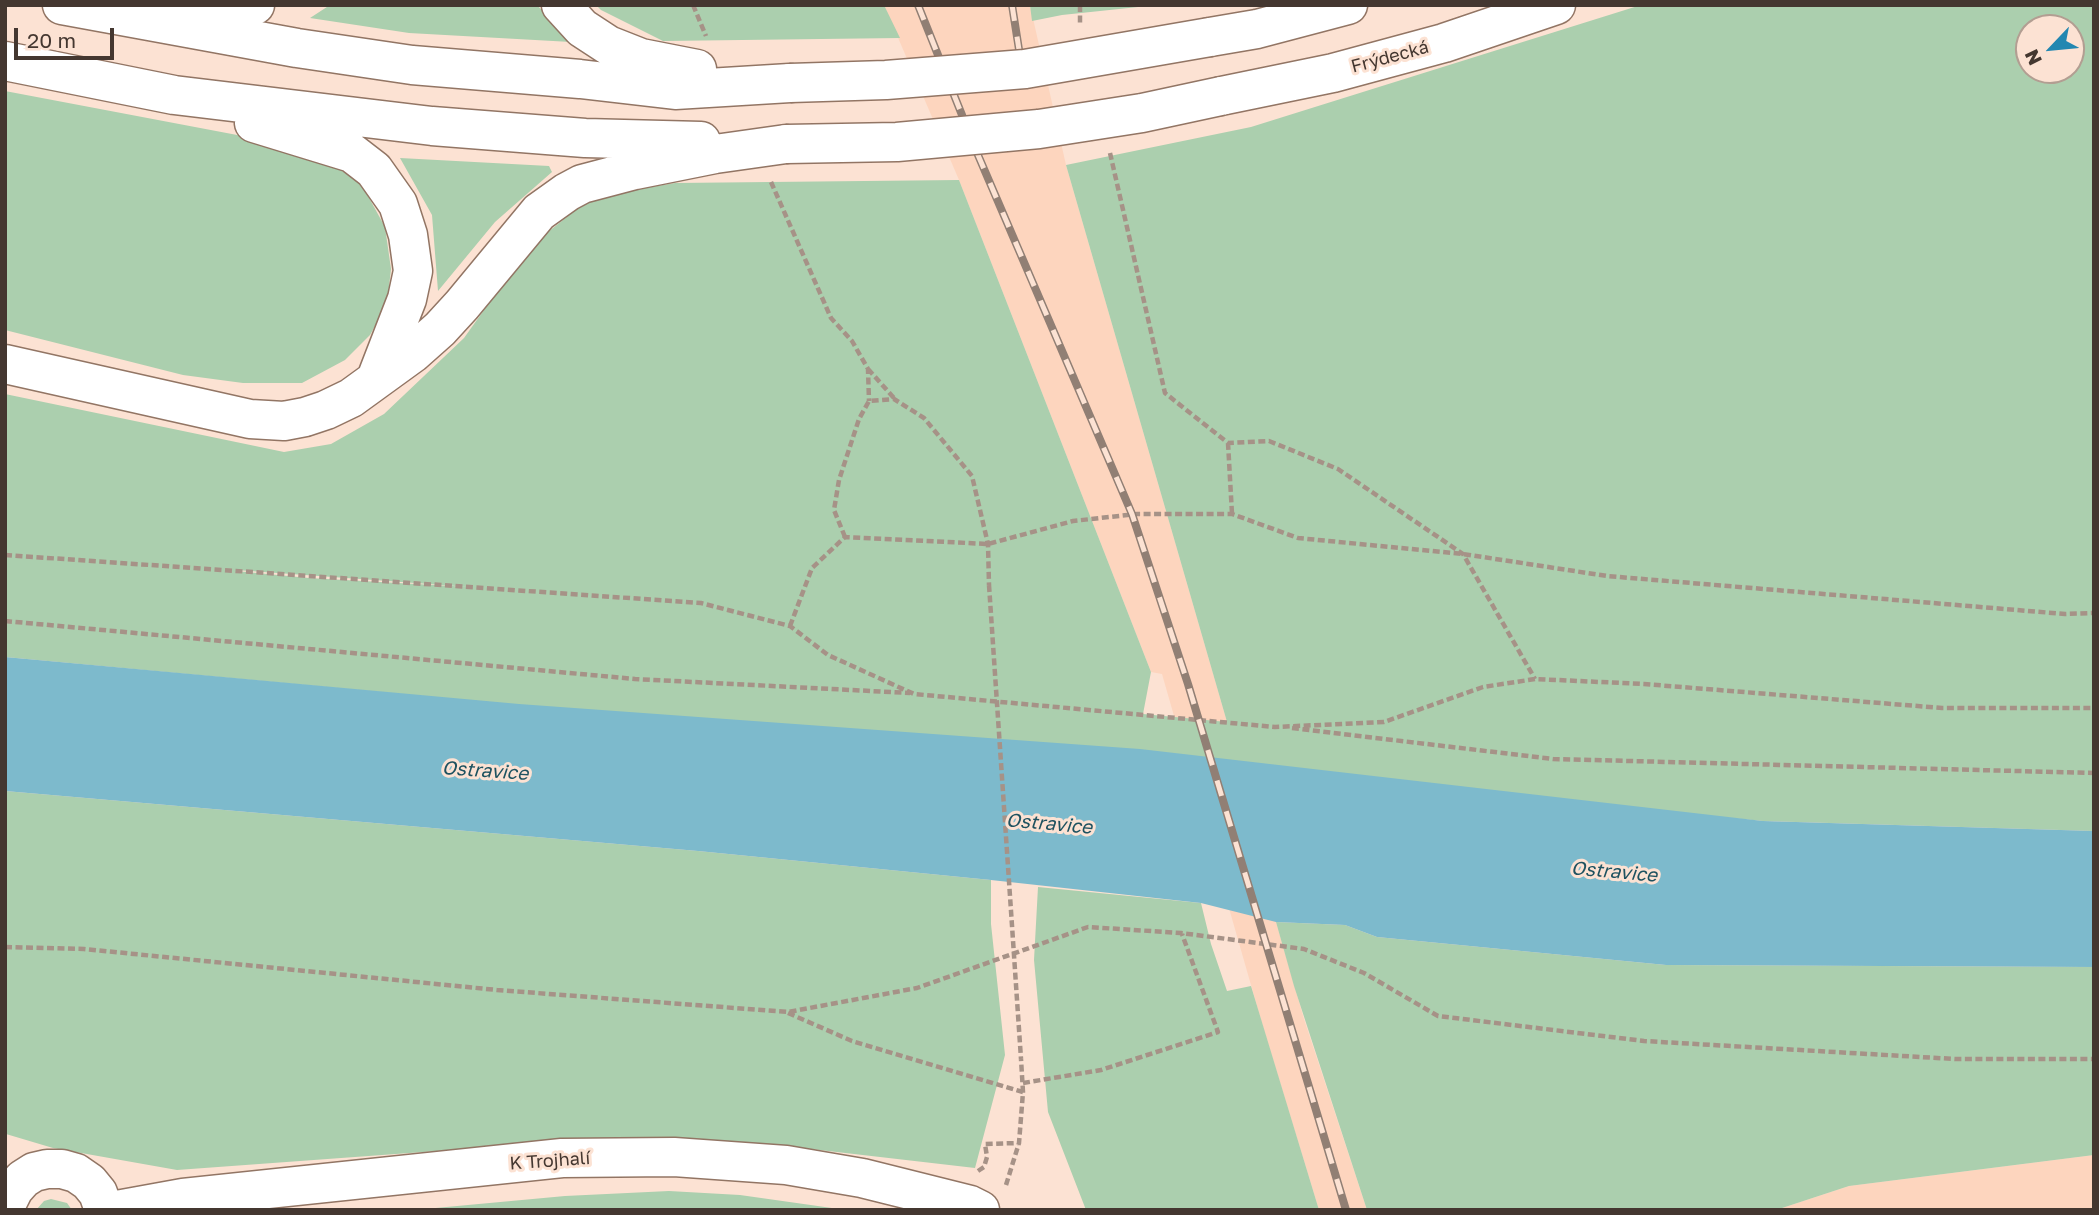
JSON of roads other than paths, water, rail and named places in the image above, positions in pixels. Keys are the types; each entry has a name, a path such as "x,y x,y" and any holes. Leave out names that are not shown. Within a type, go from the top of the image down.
{"main road":[{"path":"62,5 297,48 412,65 674,90 770,82 921,78 1025,69 1257,29 1348,5"},
{"path":"149,5 206,9 255,5"},
{"path":"561,5 590,34 619,51 689,68 770,82"},
{"name":"Frýdecká","path":"768,152 1014,132 1142,113 1333,73 1444,43 1556,5"},
{"path":"5,61 174,95 432,126 768,152"},
{"path":"174,95 352,153 374,170 393,194 408,235 413,271 407,299 375,381"},
{"path":"5,364 250,419 284,421 326,410 351,398 375,381 440,329 528,224 567,192 582,184 635,170 715,154 768,152"},
{"name":"K Trojhalí","path":"117,1210 183,1198 562,1158 674,1157 786,1166 862,1178 970,1205 992,1203"},
{"path":"8,1192 34,1172 62,1169 76,1173 89,1182 98,1194 104,1210"}],"water":[{"name":"Ostravice","path":"5,657 519,704 1140,749 1763,821 2094,831 2094,967 1666,965 1377,937 1345,925 1276,922 1201,903 991,880 698,851 5,791"}],"railway":[{"path":"918,5 978,155 1132,514 1188,684 1346,1210"},
{"path":"1012,5 1020,56"}]}
